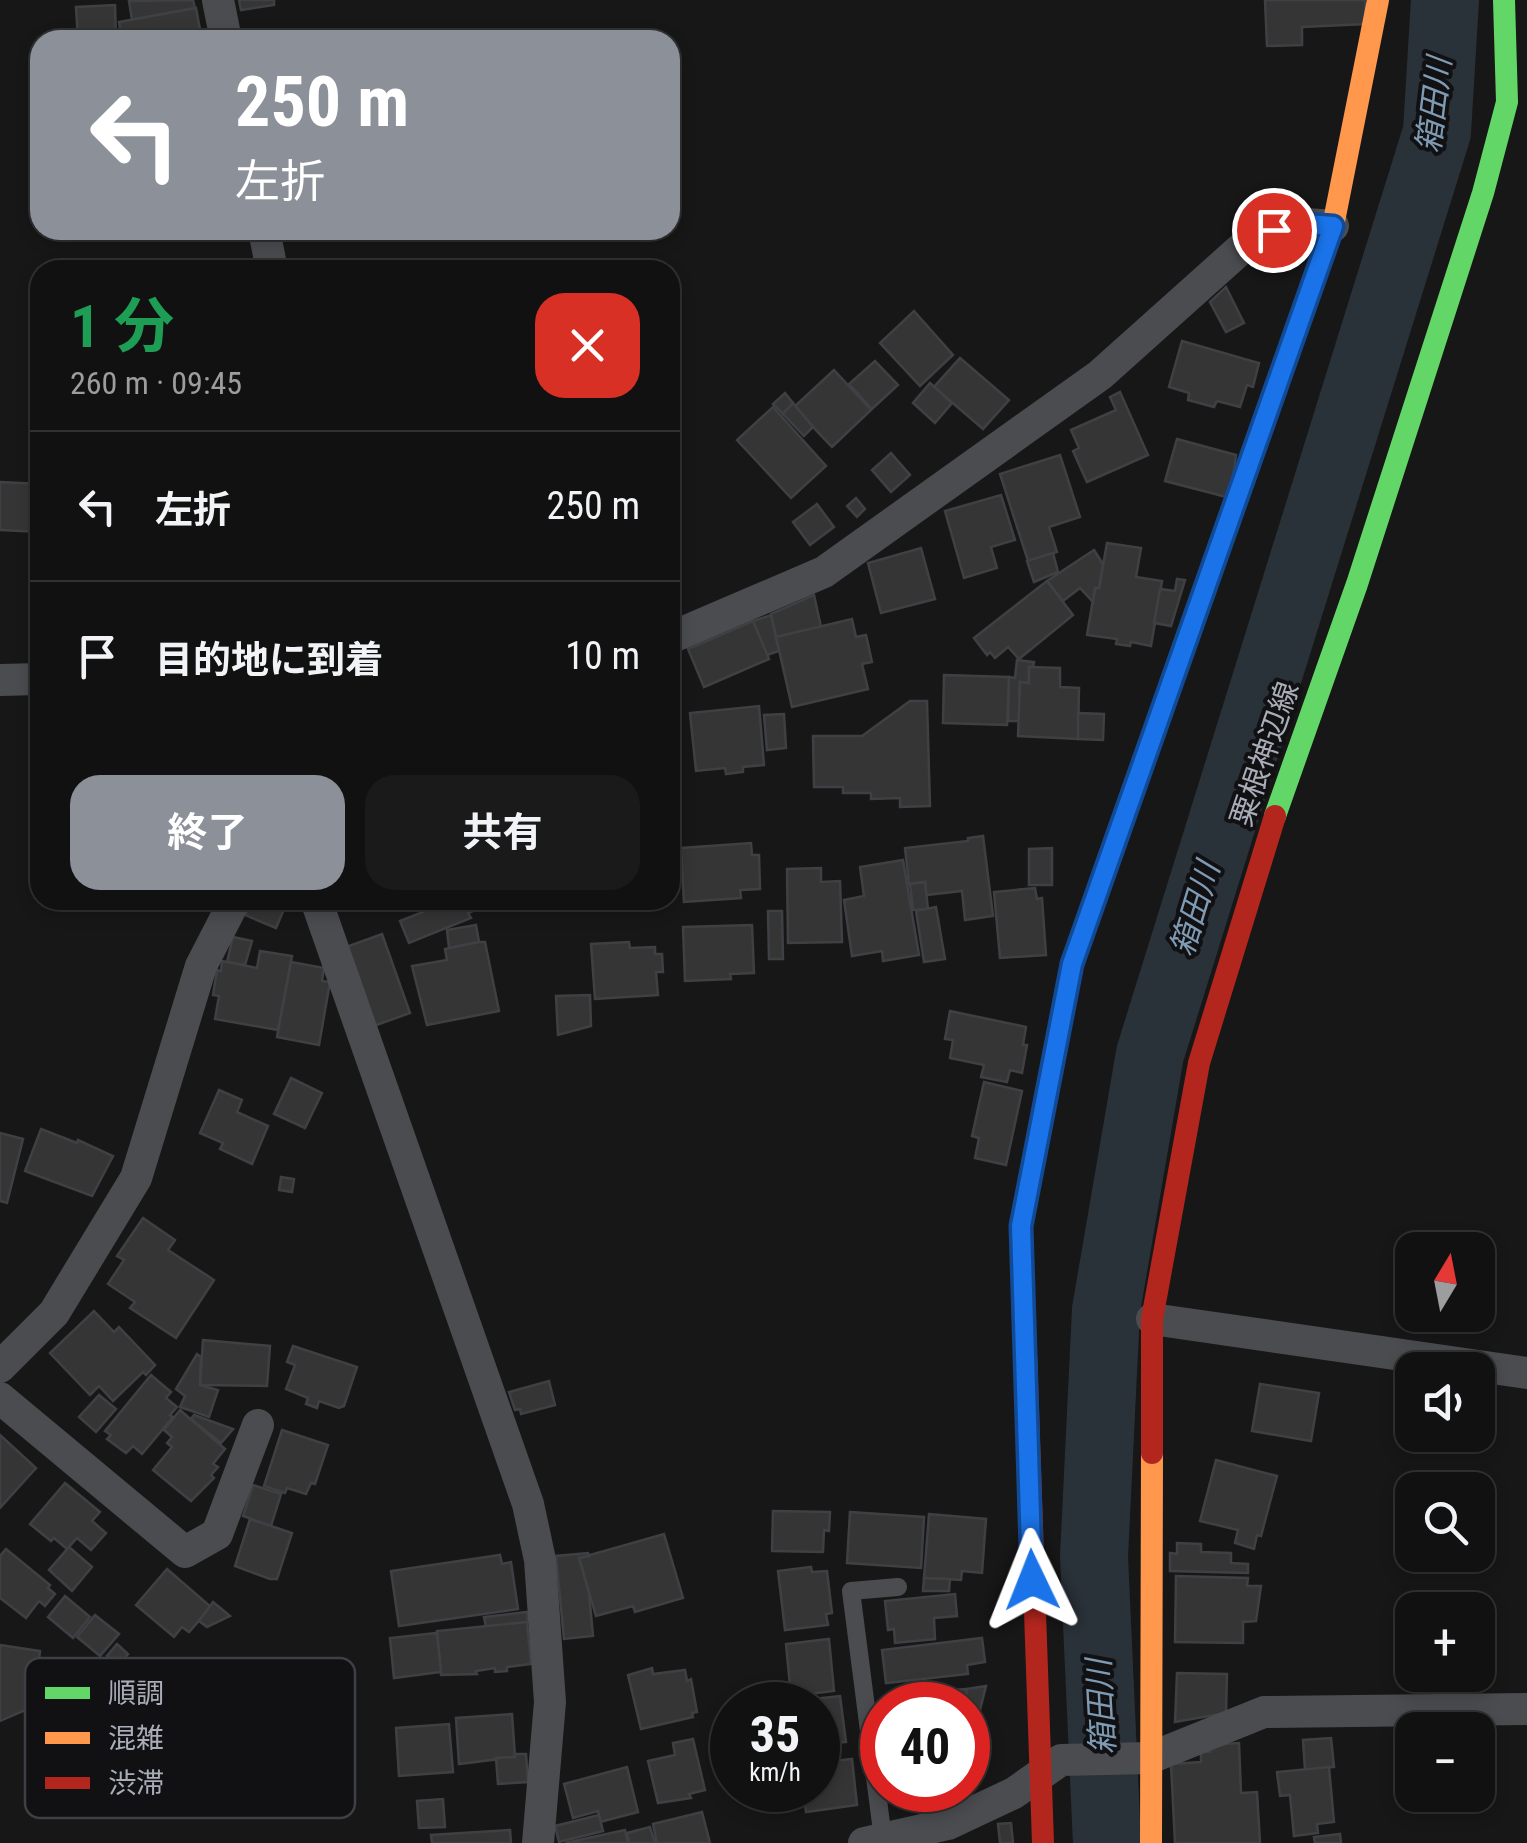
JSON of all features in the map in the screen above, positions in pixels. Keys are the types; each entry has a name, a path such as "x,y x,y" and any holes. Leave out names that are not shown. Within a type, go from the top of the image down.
{"street":[{"path":"218,0 224,30"},
{"path":"1043,1843 1050,1769 1021,1226 1072,964 1333,226 1378,0"},
{"name":"粟根神辺線","path":"1151,1843 1144,1757 1152,1318 1198,1063 1269,833 1517,100 1504,0"},
{"path":"680,634 824,572 1100,375 1253,238 1294,223 1333,226"},
{"path":"0,680 30,679"},
{"path":"0,1366 54,1313 136,1178 201,966 230,910"},
{"path":"320,910 528,1504 540,1560 550,1702 538,1843"},
{"path":"1152,1318 1527,1373"},
{"path":"0,1398 185,1552 217,1534 258,1425"},
{"path":"874,1841 948,1824 1014,1793 1050,1769 1144,1757 1264,1712 1527,1708"}],"lane":[{"path":"874,1841 851,1591 898,1587"}],"building":[{"path":"193,0 195,8 132,20 129,1"},
{"path":"239,0 274,0 274,5 241,10"},
{"path":"1265,0 1365,0 1366,24 1302,27 1302,45 1267,46"},
{"path":"115,5 116,30 77,30 76,7"},
{"path":"196,8 200,30 120,30 119,22"},
{"path":"1226,287 1244,323 1226,332 1210,302"},
{"path":"914,311 953,355 920,386 880,343"},
{"path":"1182,341 1259,363 1253,387 1247,385 1240,407 1217,401 1214,407 1188,400 1189,393 1169,387"},
{"path":"960,358 1009,400 983,429 934,387"},
{"path":"875,361 898,385 872,409 849,384"},
{"path":"834,370 871,410 832,447 794,407"},
{"path":"930,383 952,403 935,423 913,403"},
{"path":"1120,392 1148,455 1087,482 1073,451 1079,448 1071,430 1116,410 1110,397"},
{"path":"785,393 793,403 783,414 773,404"},
{"path":"793,403 813,427 804,436 783,414"},
{"path":"773,407 826,466 791,498 737,440"},
{"path":"1177,439 1236,455 1230,498 1165,481"},
{"path":"891,453 910,475 891,492 872,470"},
{"path":"1060,455 1080,517 1049,527 1057,552 1028,561 1000,474"},
{"path":"0,482 30,484 30,532 0,530"},
{"path":"1001,495 1015,540 991,547 997,568 964,578 945,511"},
{"path":"856,498 865,509 857,517 847,506"},
{"path":"817,504 834,527 810,545 793,522"},
{"path":"1107,543 1141,548 1136,577 1162,581 1151,646 1116,644 1117,639 1087,635"},
{"path":"921,548 935,599 881,613 868,563"},
{"path":"1094,550 1103,564 1093,602 1080,588 1063,601 1047,581"},
{"path":"1053,553 1058,572 1034,582 1027,561"},
{"path":"1177,579 1185,580 1171,626 1154,623 1160,589 1175,591"},
{"path":"1047,581 1073,615 1019,659 1008,647 995,658 990,652 987,655 974,638"},
{"path":"814,595 821,627 776,637 771,614"},
{"path":"771,615 779,651 767,655 753,621"},
{"path":"852,619 856,637 866,635 872,662 862,664 868,689 792,707 776,637"},
{"path":"753,621 769,659 704,687 688,649"},
{"path":"1017,660 1034,662 1029,667 1029,683 1020,682 1019,721 1008,721 1009,677 1015,678"},
{"path":"1029,667 1060,668 1060,687 1079,688 1078,739 1018,736 1020,682 1029,683"},
{"path":"944,675 1009,677 1007,725 943,723"},
{"path":"910,701 927,701 930,806 900,807 900,798 871,799 871,793 843,793 843,787 814,787 813,736 862,736"},
{"path":"759,706 764,765 726,774 725,768 696,771 690,713"},
{"path":"1078,713 1104,714 1103,740 1078,739"},
{"path":"784,714 786,748 767,750 764,715"},
{"path":"983,836 993,916 965,920 962,891 926,895 925,882 909,884 905,848"},
{"path":"751,843 752,855 759,855 760,889 740,890 741,898 684,902 681,848"},
{"path":"1052,848 1052,885 1029,885 1029,849"},
{"path":"903,860 919,955 883,961 882,951 852,956 844,900 864,896 860,867"},
{"path":"821,868 821,882 840,881 842,942 788,943 787,869"},
{"path":"925,882 928,909 913,910 910,884"},
{"path":"1035,888 1037,899 1042,898 1046,955 1000,958 994,892"},
{"path":"936,907 945,959 924,962 916,911"},
{"path":"248,910 284,910 276,928 245,915"},
{"path":"428,910 475,910 468,913 471,918 409,943 400,921"},
{"path":"768,911 782,911 783,959 769,959"},
{"path":"476,925 479,942 449,948 447,930"},
{"path":"752,925 754,973 730,974 731,979 685,981 683,927"},
{"path":"382,934 410,1013 374,1026 346,947"},
{"path":"233,937 252,941 245,965 227,962"},
{"path":"485,942 499,1011 427,1025 412,966 447,960 445,949"},
{"path":"629,942 630,948 655,947 655,954 662,954 663,972 656,972 658,995 595,999 591,944"},
{"path":"260,951 292,956 278,1030 215,1019 219,996 213,995 222,961 257,968"},
{"path":"291,962 324,968 322,981 330,982 319,1045 277,1037"},
{"path":"590,995 591,1026 558,1035 556,996"},
{"path":"950,1011 1026,1027 1022,1073 1010,1070 1007,1082 981,1077 984,1065 950,1058 953,1040 945,1039"},
{"path":"291,1078 322,1093 305,1128 274,1114"},
{"path":"984,1082 1022,1091 1006,1165 975,1158 979,1138 972,1136"},
{"path":"219,1090 242,1100 237,1112 268,1126 252,1164 220,1149 223,1143 200,1133"},
{"path":"41,1129 113,1156 92,1196 25,1171"},
{"path":"0,1133 23,1139 7,1203 0,1201"},
{"path":"281,1177 294,1179 292,1192 279,1190"},
{"path":"143,1218 175,1240 168,1250 214,1280 176,1338 130,1308 135,1302 108,1284 124,1260 117,1256"},
{"path":"94,1311 114,1332 119,1327 155,1365 113,1401 99,1386 90,1395 50,1353"},
{"path":"203,1340 270,1346 267,1386 200,1385"},
{"path":"293,1346 357,1367 344,1406 319,1401 317,1408 306,1404 308,1398 286,1389 295,1365 287,1362"},
{"path":"197,1354 201,1357 200,1385 218,1390 209,1417 180,1407 185,1396 176,1389"},
{"path":"151,1375 171,1392 166,1398 177,1407 142,1454 133,1446 126,1453 107,1439 111,1435 105,1431"},
{"path":"549,1381 555,1405 521,1414 520,1409 515,1410 509,1392"},
{"path":"1260,1384 1319,1393 1311,1441 1252,1431"},
{"path":"99,1395 116,1409 96,1432 79,1417"},
{"path":"180,1410 225,1449 213,1464 218,1467 211,1475 214,1478 191,1501 153,1470 172,1447 167,1443 172,1437 164,1430"},
{"path":"194,1415 233,1429 221,1443 191,1419"},
{"path":"282,1430 328,1445 315,1484 311,1483 306,1494 264,1486"},
{"path":"0,1435 36,1468 0,1508"},
{"path":"1216,1460 1277,1476 1254,1549 1235,1543 1238,1530 1200,1521"},
{"path":"65,1483 100,1512 92,1521 106,1533 91,1550 77,1538 67,1549 30,1524"},
{"path":"253,1485 281,1494 271,1526 243,1516"},
{"path":"773,1511 830,1512 823,1552 772,1551"},
{"path":"850,1512 924,1517 921,1568 847,1563"},
{"path":"929,1514 986,1519 982,1573 962,1571 961,1580 924,1578"},
{"path":"250,1519 292,1533 277,1579 235,1566"},
{"path":"664,1534 683,1598 635,1612 633,1606 596,1616 579,1558"},
{"path":"1177,1543 1201,1544 1201,1552 1231,1553 1231,1563 1248,1564 1248,1573 1170,1571 1170,1553 1177,1554"},
{"path":"69,1547 92,1567 72,1591 49,1570"},
{"path":"6,1549 50,1585 48,1588 55,1594 45,1606 39,1601 26,1618 0,1598 0,1556"},
{"path":"500,1555 502,1564 511,1562 518,1609 399,1626 391,1571"},
{"path":"556,1556 589,1556 579,1558 589,1593 593,1636 564,1639"},
{"path":"811,1567 812,1572 827,1571 832,1613 826,1614 828,1625 785,1630 778,1571"},
{"path":"167,1569 211,1607 189,1632 182,1627 174,1637 136,1605"},
{"path":"1176,1576 1248,1578 1247,1586 1261,1586 1256,1621 1243,1622 1243,1643 1175,1642"},
{"path":"924,1578 950,1579 949,1591 923,1591"},
{"path":"955,1594 957,1616 934,1618 935,1639 895,1643 894,1629 888,1630 885,1601"},
{"path":"65,1596 90,1617 73,1638 48,1617"},
{"path":"213,1602 230,1616 207,1627 199,1621"},
{"path":"527,1612 528,1622 486,1627 484,1617"},
{"path":"95,1615 119,1634 100,1656 77,1637"},
{"path":"527,1622 531,1664 507,1667 507,1671 495,1672 495,1668 476,1671 477,1674 441,1675 437,1631"},
{"path":"437,1633 441,1672 394,1678 390,1638"},
{"path":"982,1638 985,1662 967,1665 968,1674 886,1682 882,1650"},
{"path":"829,1639 833,1682 790,1682 786,1644"},
{"path":"117,1644 128,1654 125,1658 107,1656"},
{"path":"0,1645 40,1651 39,1658 25,1658 25,1710 0,1721"},
{"path":"652,1668 653,1674 685,1670 687,1681 691,1679 697,1712 692,1713 693,1717 641,1729 628,1675"},
{"path":"1177,1673 1227,1674 1226,1713 1175,1722"},
{"path":"840,1696 846,1742 840,1743"},
{"path":"512,1714 515,1757 459,1764 456,1718"},
{"path":"449,1724 453,1772 399,1776 396,1728"},
{"path":"1331,1738 1334,1767 1305,1770 1303,1740"},
{"path":"693,1739 705,1790 689,1794 691,1798 658,1803 648,1761 675,1755 673,1743"},
{"path":"1239,1743 1241,1793 1257,1792 1260,1843 1175,1843 1171,1764 1201,1762 1201,1752 1210,1752 1210,1745"},
{"path":"526,1754 528,1782 498,1784 496,1758"},
{"path":"852,1759 857,1805 840,1807 840,1760"},
{"path":"627,1767 638,1812 600,1822 598,1811 573,1818 564,1784"},
{"path":"1329,1767 1334,1822 1317,1824 1318,1833 1294,1836 1290,1795 1280,1796 1277,1772"},
{"path":"443,1799 445,1827 419,1828 417,1801"},
{"path":"702,1812 710,1843 657,1843 653,1824"},
{"path":"599,1815 603,1831 559,1842 555,1826"},
{"path":"1011,1823 1013,1843 1000,1843 998,1824"},
{"path":"650,1827 655,1843 629,1843 627,1833"},
{"path":"510,1830 511,1843 432,1843 431,1835"},
{"path":"625,1830 628,1843 565,1843"},
{"path":"1340,1834 1341,1843 1315,1843 1314,1837"}],"waterway":[{"name":"箱田川","path":"1107,1843 1094,1557 1106,1310 1150,1054 1437,132 1445,0"}],"traffic: fast":[{"path":"1275,816 1357,584 1483,193 1507,102 1504,0"},
{"path":"1027,1381 1021,1226 1072,964 1145,757"}],"traffic: slow":[{"path":"1319,267 1333,226 1378,0"},
{"path":"1151,1843 1152,1453"}],"traffic: jam":[{"path":"1145,757 1319,267"},
{"path":"1152,1453 1152,1319 1199,1063 1275,816"},
{"path":"1027,1381 1043,1843"}],"route":[{"path":"1032,1580 1021,1226 1072,964 1333,226 1294,223 1274,230"}]}
